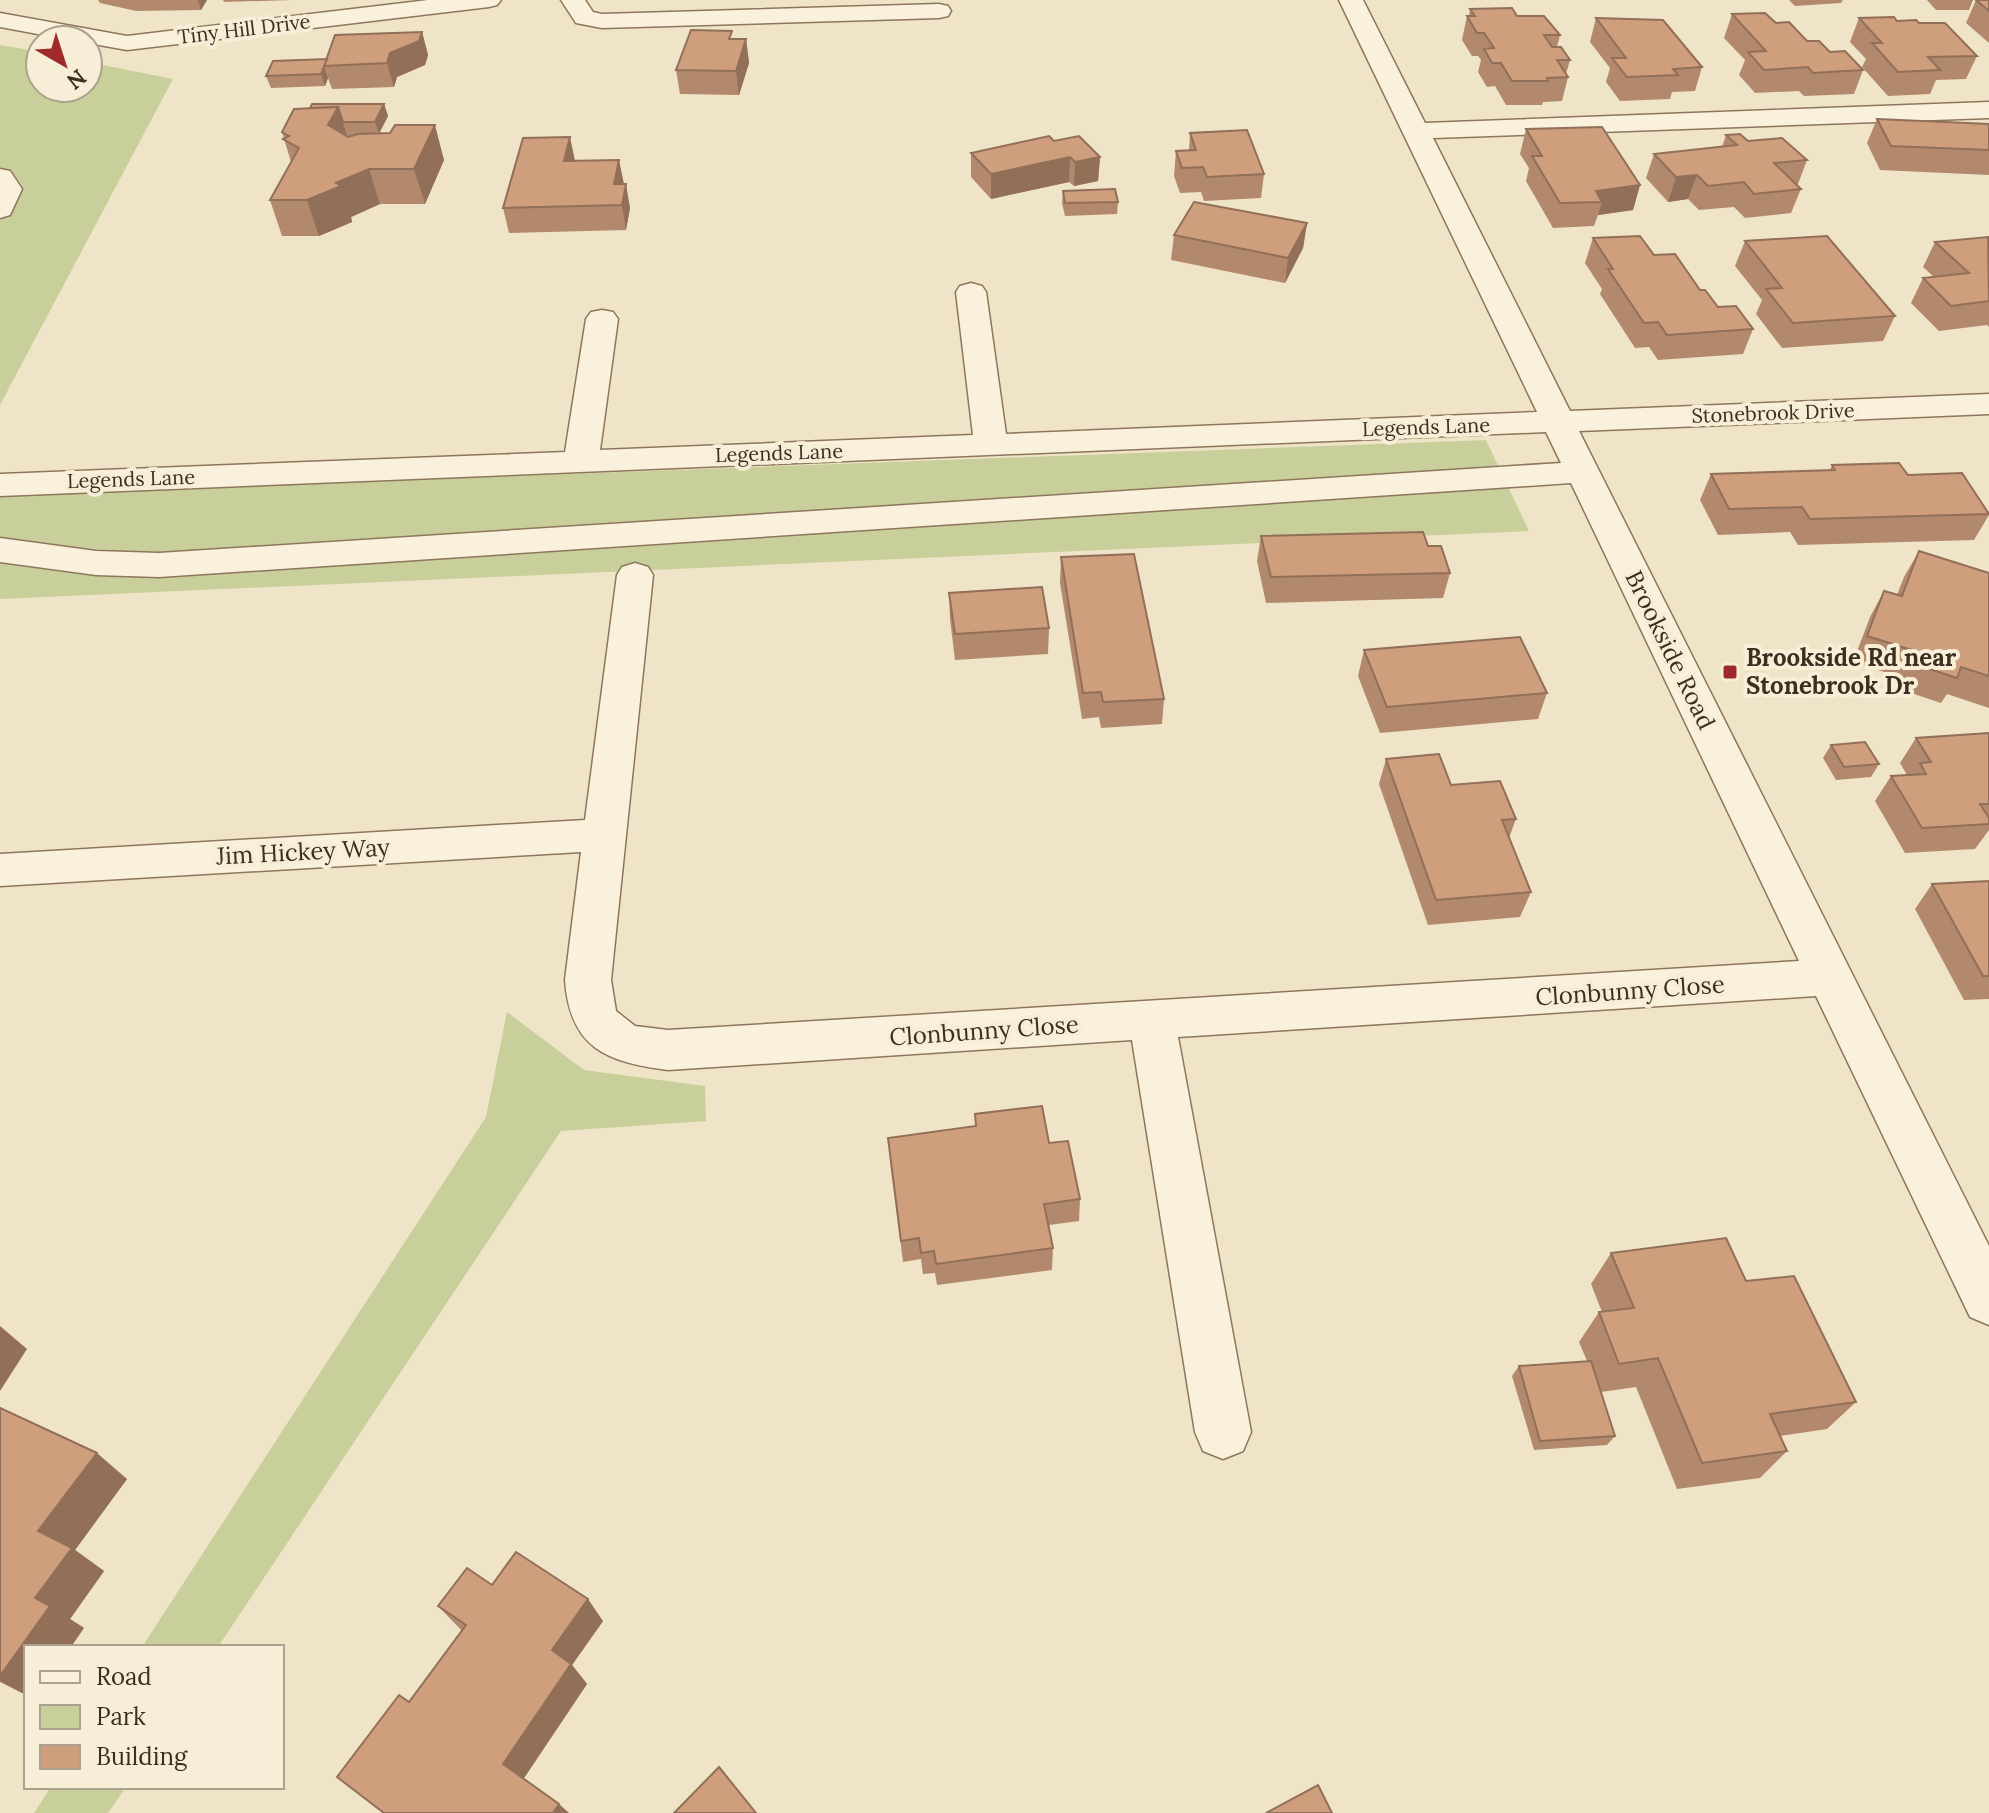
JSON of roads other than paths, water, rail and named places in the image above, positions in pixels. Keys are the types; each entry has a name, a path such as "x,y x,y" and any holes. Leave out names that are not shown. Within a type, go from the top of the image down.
{"street":[{"name":"Tiny Hill Drive","path":"0,20 127,43 489,0"},
{"path":"573,0 585,18 602,21 939,11"},
{"name":"Brookside Road","path":"1351,0 1989,1300"},
{"path":"1415,131 1989,110"},
{"path":"0,177 8,189 0,209"},
{"path":"971,292 991,444"},
{"path":"581,461 602,319"},
{"name":"Stonebrook Drive","path":"1558,422 1989,404"},
{"name":"Legends Lane","path":"0,485 1558,422"},
{"path":"0,550 96,563 159,565 1582,472"},
{"name":"Clonbunny Close","path":"635,575 588,1000 599,1025 626,1045 668,1050 1829,977"},
{"name":"Jim Hickey Way","path":"0,870 605,835"},
{"path":"1152,1021 1223,1432"}],"place":[{"name":"Brookside Rd near Stonebrook Dr","path":"1730,672"}]}
